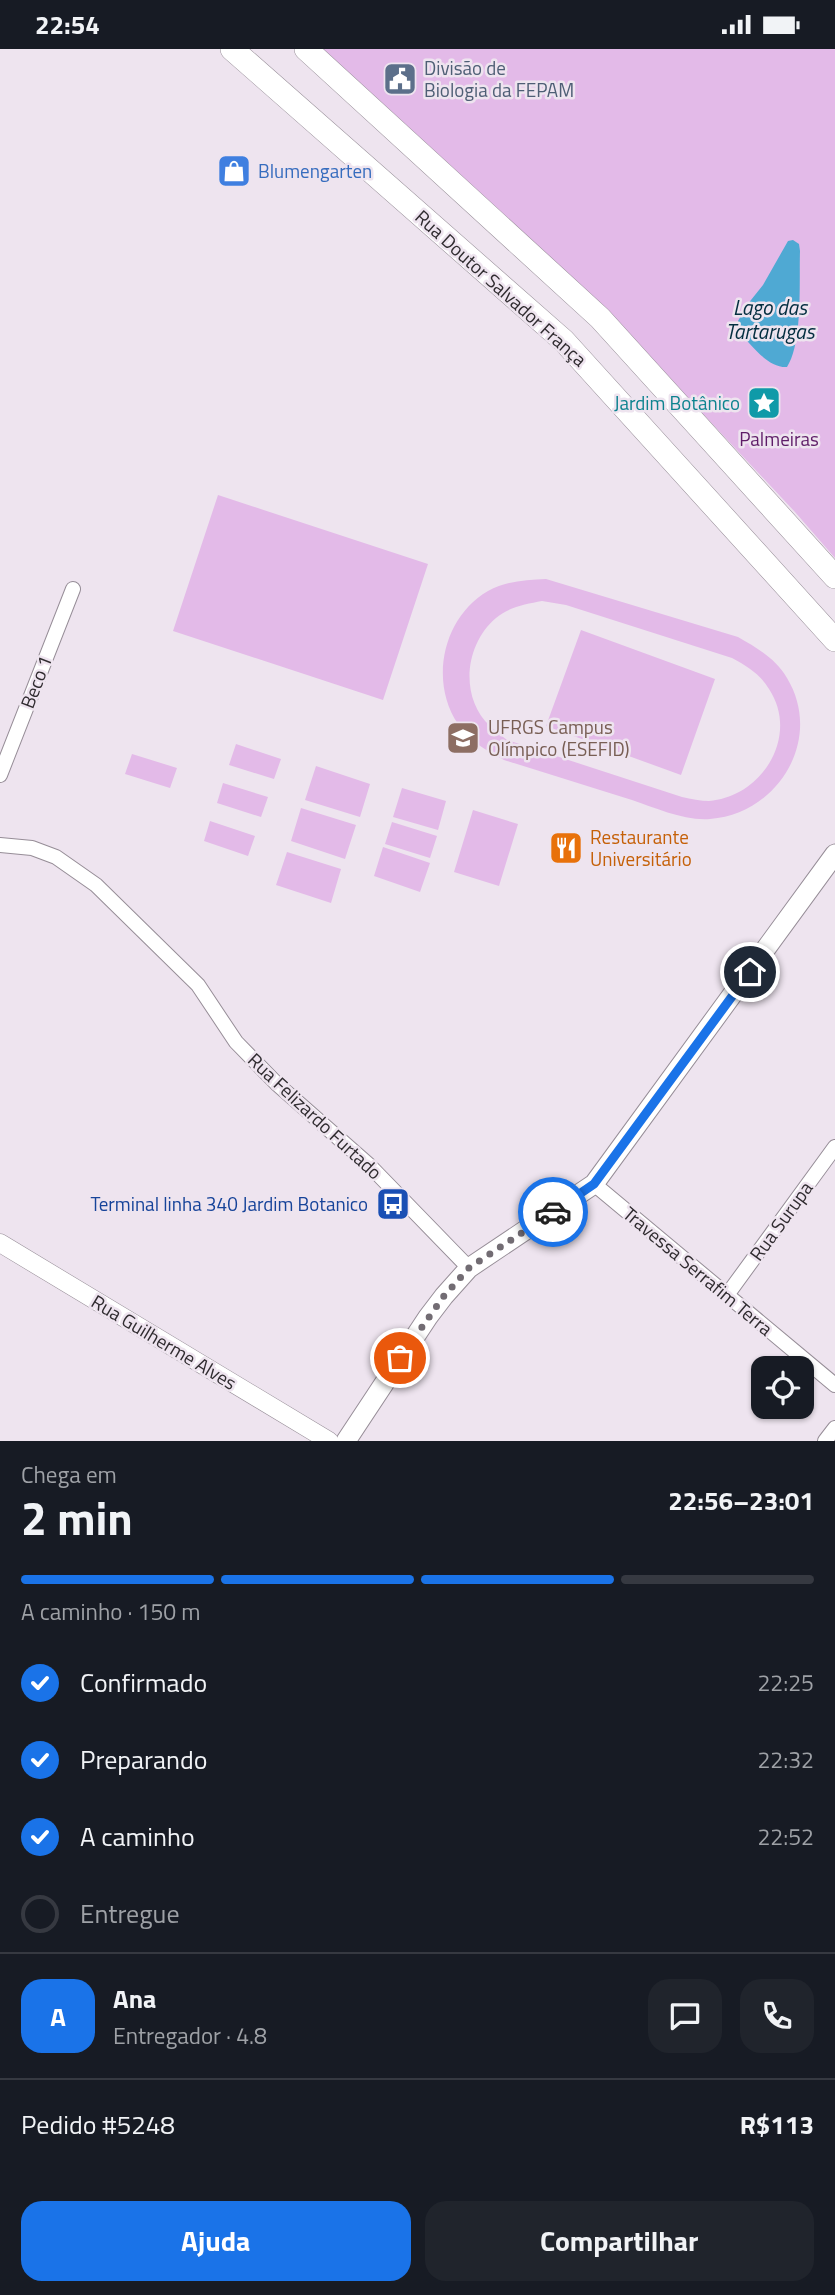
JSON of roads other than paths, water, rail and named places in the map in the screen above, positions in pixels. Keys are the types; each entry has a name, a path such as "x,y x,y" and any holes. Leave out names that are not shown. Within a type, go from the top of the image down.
{"main road":[{"name":"Rua Doutor Salvador França","path":"232,49 564,341 835,640"},
{"path":"306,49 600,318 835,577"},
{"path":"346,1441 444,1296 469,1268 594,1184 835,854"}],"street":[{"name":"Beco 1","path":"0,775 73,589"},
{"name":"Rua Felizardo Furtado","path":"0,845 32,848 56,857 96,885 198,985 236,1042 277,1084 369,1165 469,1268"},
{"name":"Rua Surupa","path":"727,1295 835,1147"},
{"name":"Travessa Serrafim Terra","path":"594,1184 835,1385"},
{"name":"Rua Guilherme Alves","path":"0,1244 328,1441"},
{"path":"825,1441 835,1428"}],"water":[{"name":"Lago das Tartarugas","path":"793,240 799,244 800,251 799,311 796,343 787,367 773,364 760,354 738,331 738,321 763,285 788,241"}],"place":[{"name":"Divisão de Biologia da FEPAM","path":"400,79"},
{"name":"Blumengarten","path":"234,171"},
{"name":"Jardim Botânico","path":"764,403"},
{"name":"UFRGS Campus Olímpico (ESEFID)","path":"463,738"},
{"name":"Restaurante Universitário","path":"566,848"},
{"name":"Terminal linha 340 Jardim Botanico","path":"393,1204"}],"park label":[{"name":"Palmeiras","path":"779,439"}]}
